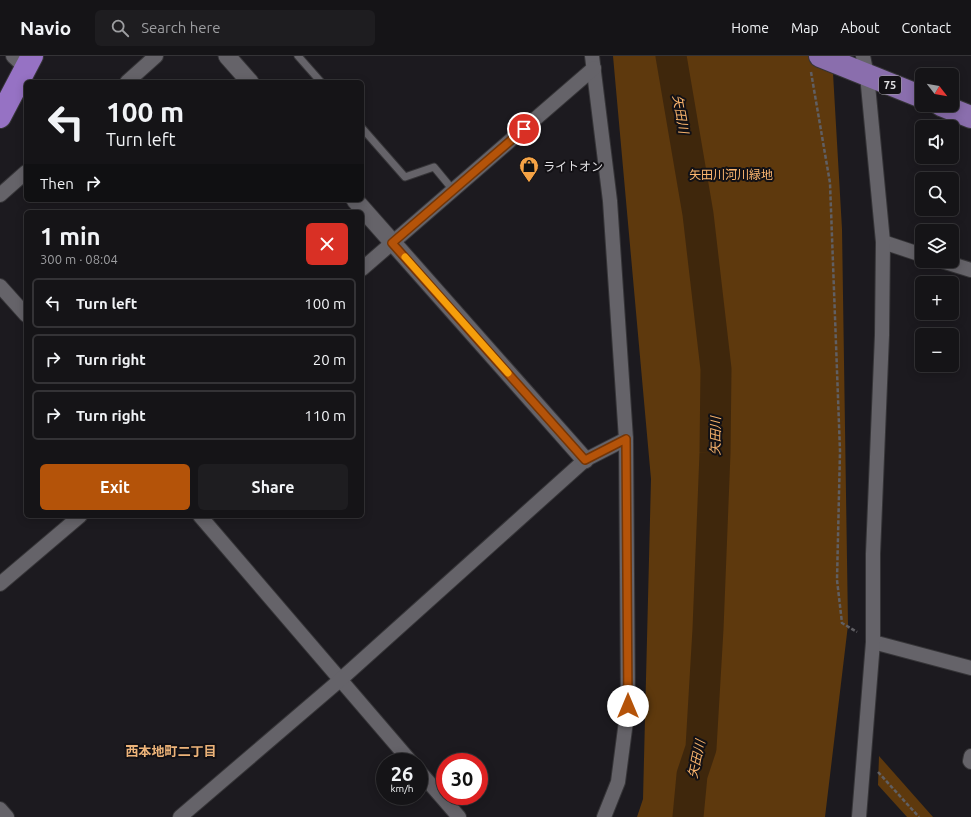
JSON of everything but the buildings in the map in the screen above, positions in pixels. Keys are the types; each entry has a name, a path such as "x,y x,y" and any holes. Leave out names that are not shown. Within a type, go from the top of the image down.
{"highway":[{"path":"0,117 24,60"}],"main road":[{"name":"75","path":"815,63 863,68 915,94"},
{"path":"958,112 971,117"}],"street":[{"path":"129,80 156,56"},
{"path":"227,56 248,80"},
{"path":"364,267 453,190 593,62"},
{"path":"593,62 610,201 626,439 628,706 618,782 604,817"},
{"path":"859,817 874,642 873,554 882,335 883,242 863,68"},
{"path":"0,195 24,174"},
{"path":"357,202 364,210"},
{"path":"364,210 585,460"},
{"path":"883,242 915,253"},
{"path":"959,266 971,270"},
{"path":"0,286 24,314"},
{"path":"180,817 340,680 585,460 626,439"},
{"path":"0,584 78,518"},
{"path":"202,518 403,753"},
{"path":"874,642 971,668"},
{"path":"971,756 971,762"},
{"path":"428,781 459,817"},
{"path":"0,809 7,817"}],"lane":[{"path":"298,56 319,80"},
{"path":"364,130 405,177 434,167 453,190"}],"path":[{"path":"815,63 830,183 840,451 837,580 842,623 874,642"},
{"path":"865,756 919,817"}],"green space":[{"name":"矢田川河川緑地","path":"613,56 832,56 842,229 848,625 825,817 637,817 643,799 651,479"},
{"path":"879,756 933,817 907,817 878,785"}],"waterway":[{"name":"矢田川","path":"671,56 698,214 716,369 715,453 708,629 701,748 692,775 688,817"}],"slow traffic":[{"path":"405,257 508,373"}],"place":[{"name":"ライトオン","path":"529,183"}],"district":[{"name":"西本地町二丁目","path":"171,751"}],"route":[{"path":"524,129 392,243 585,460 626,439 628,706"}]}
